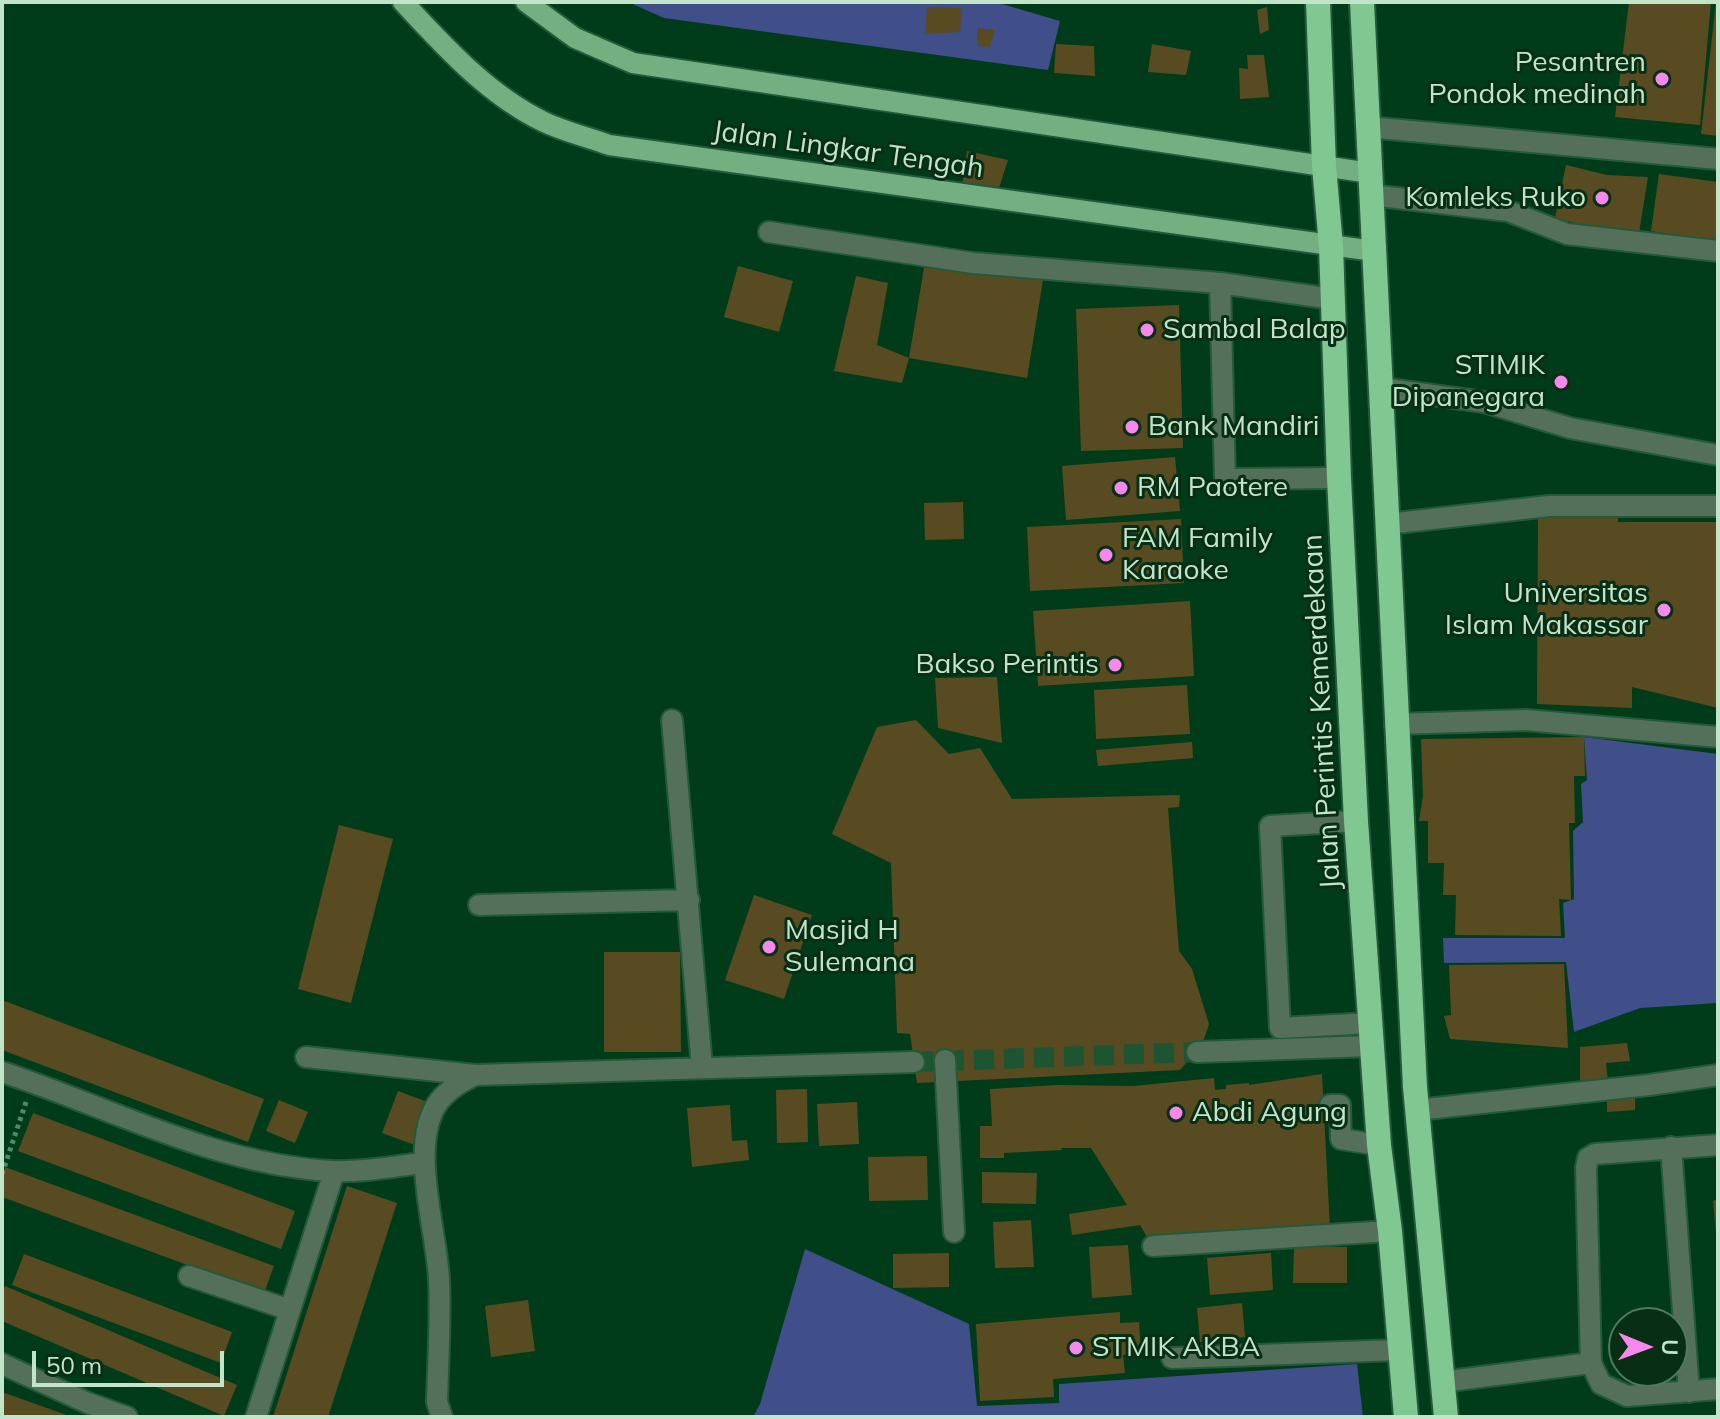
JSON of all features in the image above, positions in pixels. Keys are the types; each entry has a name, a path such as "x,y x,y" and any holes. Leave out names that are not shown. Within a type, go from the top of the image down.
{"highway":[{"name":"Jalan Perintis Kemerdekaan","path":"1318,2 1356,821 1379,1145 1390,1231 1406,1417"},
{"path":"1362,2 1395,724 1417,1110 1446,1417"}],"main road":[{"name":"Jalan Lingkar Tengah","path":"403,2 439,42 486,86 544,122 609,145 1374,251"},
{"name":"Jalan Lingkar Tengah","path":"526,2 575,38 633,63 1324,166 1371,184"}],"street":[{"path":"1367,127 1718,159"},
{"path":"1371,184 1508,211 1567,234 1718,251"},
{"path":"769,232 973,263 1220,283 1333,299"},
{"path":"1220,283 1225,479 1339,478"},
{"path":"1381,388 1484,402 1570,428 1718,455"},
{"path":"1387,524 1549,506 1718,506"},
{"path":"672,720 702,1067"},
{"path":"1395,724 1526,720 1718,737"},
{"path":"1356,821 1270,826 1280,1028 1372,1034"},
{"path":"479,905 689,900"},
{"path":"1197,1052 1372,1034"},
{"path":"306,1057 475,1075 914,1062"},
{"path":"945,1060 954,1232"},
{"path":"2,1072 159,1133 245,1158 334,1172 423,1163"},
{"path":"442,1417 437,1402 439,1279 423,1163 438,1102 452,1088 475,1075"},
{"path":"1417,1110 1718,1075"},
{"path":"1330,1105 1340,1105 1341,1139 1379,1145"},
{"path":"1718,1145 1595,1154 1588,1158 1586,1168 1591,1363 1601,1384 1627,1396 1718,1389"},
{"path":"1671,1147 1689,1392"},
{"path":"256,1417 334,1172"},
{"path":"1153,1246 1390,1231"},
{"path":"189,1276 290,1310"},
{"path":"1172,1358 1399,1350"},
{"path":"1441,1382 1591,1363"},
{"path":"2,1364 127,1417"}],"path":[{"path":"2,1174 32,1082"}],"shaded area":[{"path":"628,2 995,2 1060,21 1048,70 664,18"},
{"path":"1584,737 1718,754 1718,1003 1640,1008 1574,1032 1566,962 1444,963 1443,938 1565,938 1563,903 1574,899 1573,831 1583,822 1581,784 1587,780"},
{"path":"805,1249 969,1324 977,1406 1059,1403 1059,1384 1357,1364 1363,1417 753,1417 760,1404"}],"building":[{"name":"Pesantren Pondok medinah","path":"1629,2 1711,2 1700,125 1615,117"},
{"path":"1718,2 1718,136 1701,134"},
{"path":"927,7 962,8 960,32 925,34"},
{"path":"1267,7 1269,30 1260,34 1257,10"},
{"path":"977,28 995,30 990,47 977,46"},
{"path":"1056,44 1094,46 1095,76 1054,73"},
{"path":"1152,44 1191,51 1186,75 1148,72"},
{"path":"1247,55 1264,55 1269,97 1240,99 1239,68 1248,69"},
{"path":"967,151 1008,160 996,197 961,192"},
{"name":"Komleks Ruko","path":"1566,165 1607,175 1648,177 1639,233 1599,229 1555,218"},
{"name":"Komleks Ruko","path":"1659,174 1718,182 1718,241 1651,231"},
{"path":"925,262 1044,274 1027,378 909,358"},
{"path":"738,266 793,281 779,332 724,317"},
{"path":"856,276 888,283 877,345 909,358 902,383 834,371"},
{"path":"1179,305 1183,448 1081,451 1076,309"},
{"name":"RM Paotere","path":"1175,457 1180,511 1066,520 1062,466"},
{"path":"963,502 964,539 925,540 924,503"},
{"path":"1538,511 1618,514 1618,522 1718,522 1718,708 1632,687 1632,708 1537,704"},
{"name":"FAM Family Karaoke","path":"1181,519 1184,583 1030,591 1027,527"},
{"path":"1190,601 1194,676 1038,686 1033,611"},
{"path":"997,677 1002,743 938,728 935,678"},
{"path":"1187,685 1190,734 1096,739 1094,690"},
{"path":"916,720 949,754 980,748 1012,799 1180,795 1179,807 1168,808 1179,951 1192,969 1209,1024 1202,1045 1180,1070 917,1083 910,1034 897,1033 891,863 832,834 877,727"},
{"path":"1584,737 1585,776 1574,776 1575,823 1569,823 1571,900 1559,899 1561,936 1455,935 1456,895 1443,895 1444,863 1428,863 1428,821 1419,821 1423,796 1421,739"},
{"path":"1192,742 1193,758 1098,766 1096,750"},
{"path":"339,825 393,839 351,1003 298,989"},
{"name":"Masjid H Sulemana","path":"754,895 812,915 784,999 725,980"},
{"path":"604,952 680,952 681,1052 604,1052"},
{"path":"1564,964 1568,1048 1450,1039 1444,1016 1451,1015 1449,965"},
{"path":"2,1000 264,1099 248,1142 2,1050"},
{"path":"1627,1043 1630,1061 1606,1063 1608,1082 1580,1083 1580,1047"},
{"path":"1322,1074 1330,1230 1147,1237 1140,1225 1072,1235 1069,1214 1127,1205 1091,1148 1004,1153 1004,1158 980,1158 980,1126 992,1126 990,1089 1058,1085 1133,1086 1214,1078 1215,1090 1226,1089 1226,1085 1249,1085"},
{"path":"807,1089 808,1142 777,1143 776,1090"},
{"path":"398,1091 430,1103 415,1145 382,1133"},
{"path":"1635,1093 1635,1110 1607,1112 1607,1095"},
{"path":"279,1100 308,1112 295,1143 266,1131"},
{"path":"857,1102 859,1144 819,1146 817,1104"},
{"path":"730,1105 732,1141 747,1140 749,1160 692,1167 687,1108"},
{"path":"33,1113 295,1211 281,1249 18,1151"},
{"path":"927,1156 928,1200 869,1201 868,1157"},
{"path":"5,1167 274,1266 264,1293 2,1197"},
{"path":"982,1172 1037,1173 1036,1204 982,1203"},
{"path":"347,1186 397,1203 328,1417 273,1417"},
{"path":"1718,1199 1718,1232 1716,1233 1713,1201"},
{"path":"1031,1220 1034,1267 995,1268 993,1222"},
{"path":"1128,1245 1132,1295 1092,1298 1089,1247"},
{"path":"1294,1247 1347,1247 1347,1283 1293,1283"},
{"path":"949,1253 949,1287 893,1288 893,1254"},
{"path":"1271,1253 1273,1290 1210,1295 1207,1258"},
{"path":"24,1254 232,1332 221,1363 12,1285"},
{"path":"5,1286 237,1385 224,1416 2,1321 2,1292"},
{"path":"528,1300 535,1351 491,1357 485,1306"},
{"path":"1242,1303 1245,1337 1200,1342 1197,1308"},
{"path":"1120,1312 1120,1323 1139,1322 1141,1354 1123,1355 1125,1373 1053,1379 1054,1397 980,1401 976,1324"},
{"path":"2,1392 72,1417 2,1417"}],"tunnel":[{"path":"914,1062 1197,1052"}],"place":[{"name":"Pesantren Pondok medinah","path":"1662,79"},
{"name":"Komleks Ruko","path":"1602,198"},
{"name":"Sambal Balap","path":"1147,330"},
{"name":"STIMIK Dipanegara","path":"1561,382"},
{"name":"Bank Mandiri","path":"1132,427"},
{"name":"RM Paotere","path":"1121,488"},
{"name":"FAM Family Karaoke","path":"1106,555"},
{"name":"Universitas Islam Makassar","path":"1664,610"},
{"name":"Bakso Perintis","path":"1115,665"},
{"name":"Masjid H Sulemana","path":"769,947"},
{"name":"Abdi Agung","path":"1176,1113"},
{"name":"STMIK AKBA","path":"1076,1348"}]}
